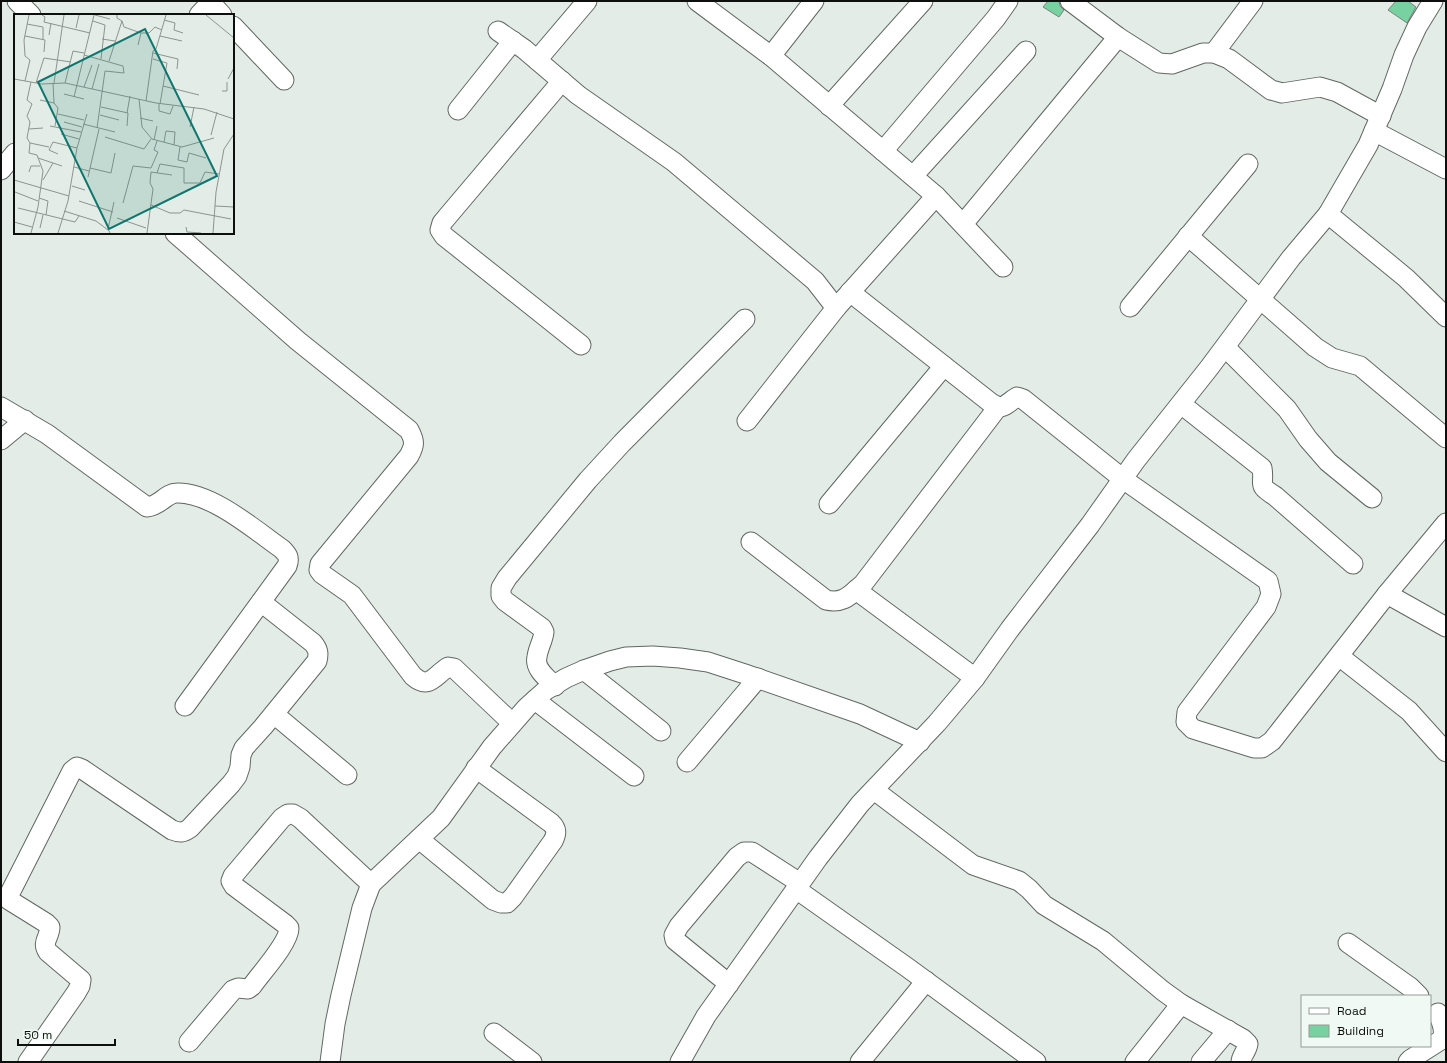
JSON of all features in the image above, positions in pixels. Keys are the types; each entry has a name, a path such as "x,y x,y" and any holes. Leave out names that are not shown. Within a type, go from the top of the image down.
{"street":[{"path":"17,1 30,14"},
{"path":"537,60 587,1"},
{"path":"697,1 771,56 913,176 936,196 1003,267"},
{"path":"771,56 814,1"},
{"path":"829,106 923,1"},
{"path":"882,151 996,18 1008,1"},
{"path":"1070,1 1118,37 1159,63 1172,64 1203,52 1214,53 1228,59 1271,90 1282,93 1320,87 1337,92 1378,123 1446,169"},
{"path":"1214,53 1253,1"},
{"path":"680,1062 706,1016 798,886 846,822 956,702 1090,525 1136,460 1225,347 1291,258 1328,214 1368,145 1392,89 1404,54 1417,27 1433,1"},
{"path":"234,27 284,80"},
{"path":"458,110 505,36 537,60 578,95 674,162 815,281 836,308"},
{"path":"963,224 1118,37"},
{"path":"913,176 1026,51"},
{"path":"562,81 445,220 440,230 444,236 581,345"},
{"path":"1,170 14,154"},
{"path":"1130,307 1248,164"},
{"path":"747,421 836,308 936,196"},
{"path":"1328,214 1406,278 1446,317"},
{"path":"176,234 298,341 409,430 413,438 414,447 409,456 320,564 319,570"},
{"path":"1188,236 1315,347 1332,358 1360,366 1446,438"},
{"path":"850,292 991,403 998,407 1005,406 1017,397 1023,399 1123,479 1268,581 1271,594 1266,607 1187,712 1186,722 1192,729 1254,748 1262,748 1272,741 1387,594 1446,523"},
{"path":"555,686 537,665 536,657 544,632 542,628 505,600 501,596 501,588 507,578 588,480 622,443 745,319"},
{"path":"1225,347 1287,409 1308,439 1328,462 1372,498"},
{"path":"829,504 944,366"},
{"path":"1181,404 1262,468 1263,474 1261,483 1264,489 1275,496 1353,564"},
{"path":"1,407 47,434 147,507 154,507 172,494 176,493 204,497 224,509 282,549 288,555 290,560 319,570 322,574 352,595 413,676 426,683 448,667 454,668 512,723"},
{"path":"751,542 826,600 835,602 847,598 863,584 998,407"},
{"path":"1,440 25,420"},
{"path":"185,706 290,560"},
{"path":"856,590 975,678"},
{"path":"1387,594 1446,627"},
{"path":"28,1062 76,993 80,986 81,980 44,947 45,939 50,932 50,927 9,900 10,893 72,770 77,767 82,769 178,833 184,832 190,828 237,776 240,767 241,755 244,748 317,661 319,655 318,648 313,643 260,602"},
{"path":"330,1062 335,1024 341,995 362,908 371,884 441,818 492,747 527,707 555,686 584,670 626,657 653,656 708,662 860,714 920,742"},
{"path":"1338,656 1409,711 1446,752"},
{"path":"584,670 661,731"},
{"path":"687,762 758,678"},
{"path":"535,700 634,776"},
{"path":"274,714 347,775"},
{"path":"419,839 493,900 501,904 507,903 513,897 553,841 556,835 556,829 551,823 476,768"},
{"path":"874,790 973,865 1019,882 1029,889 1044,905 1103,941 1144,977 1182,1004 1243,1039 1248,1044 1247,1050 1241,1059 1241,1062"},
{"path":"189,1042 233,990 238,988 248,989 252,986 285,942 289,933 289,928 234,886 231,881 233,876 282,818 288,814 293,814 300,818 371,884"},
{"path":"729,984 675,940 674,935 679,926 737,857 744,852 752,852 1036,1062"},
{"path":"1348,943 1419,995"},
{"path":"860,1062 926,981"},
{"path":"1135,1062 1182,1004"},
{"path":"1431,1046 1441,1040 1444,1036 1444,1029 1438,1011"},
{"path":"1201,1062 1228,1030"},
{"path":"494,1033 532,1062"},
{"path":"1408,1062 1430,1047"}],"building":[{"path":"1048,1 1059,1 1060,6 1064,10 1059,17 1043,7"},
{"path":"1396,1 1408,1 1416,7 1407,23 1388,10"}]}
